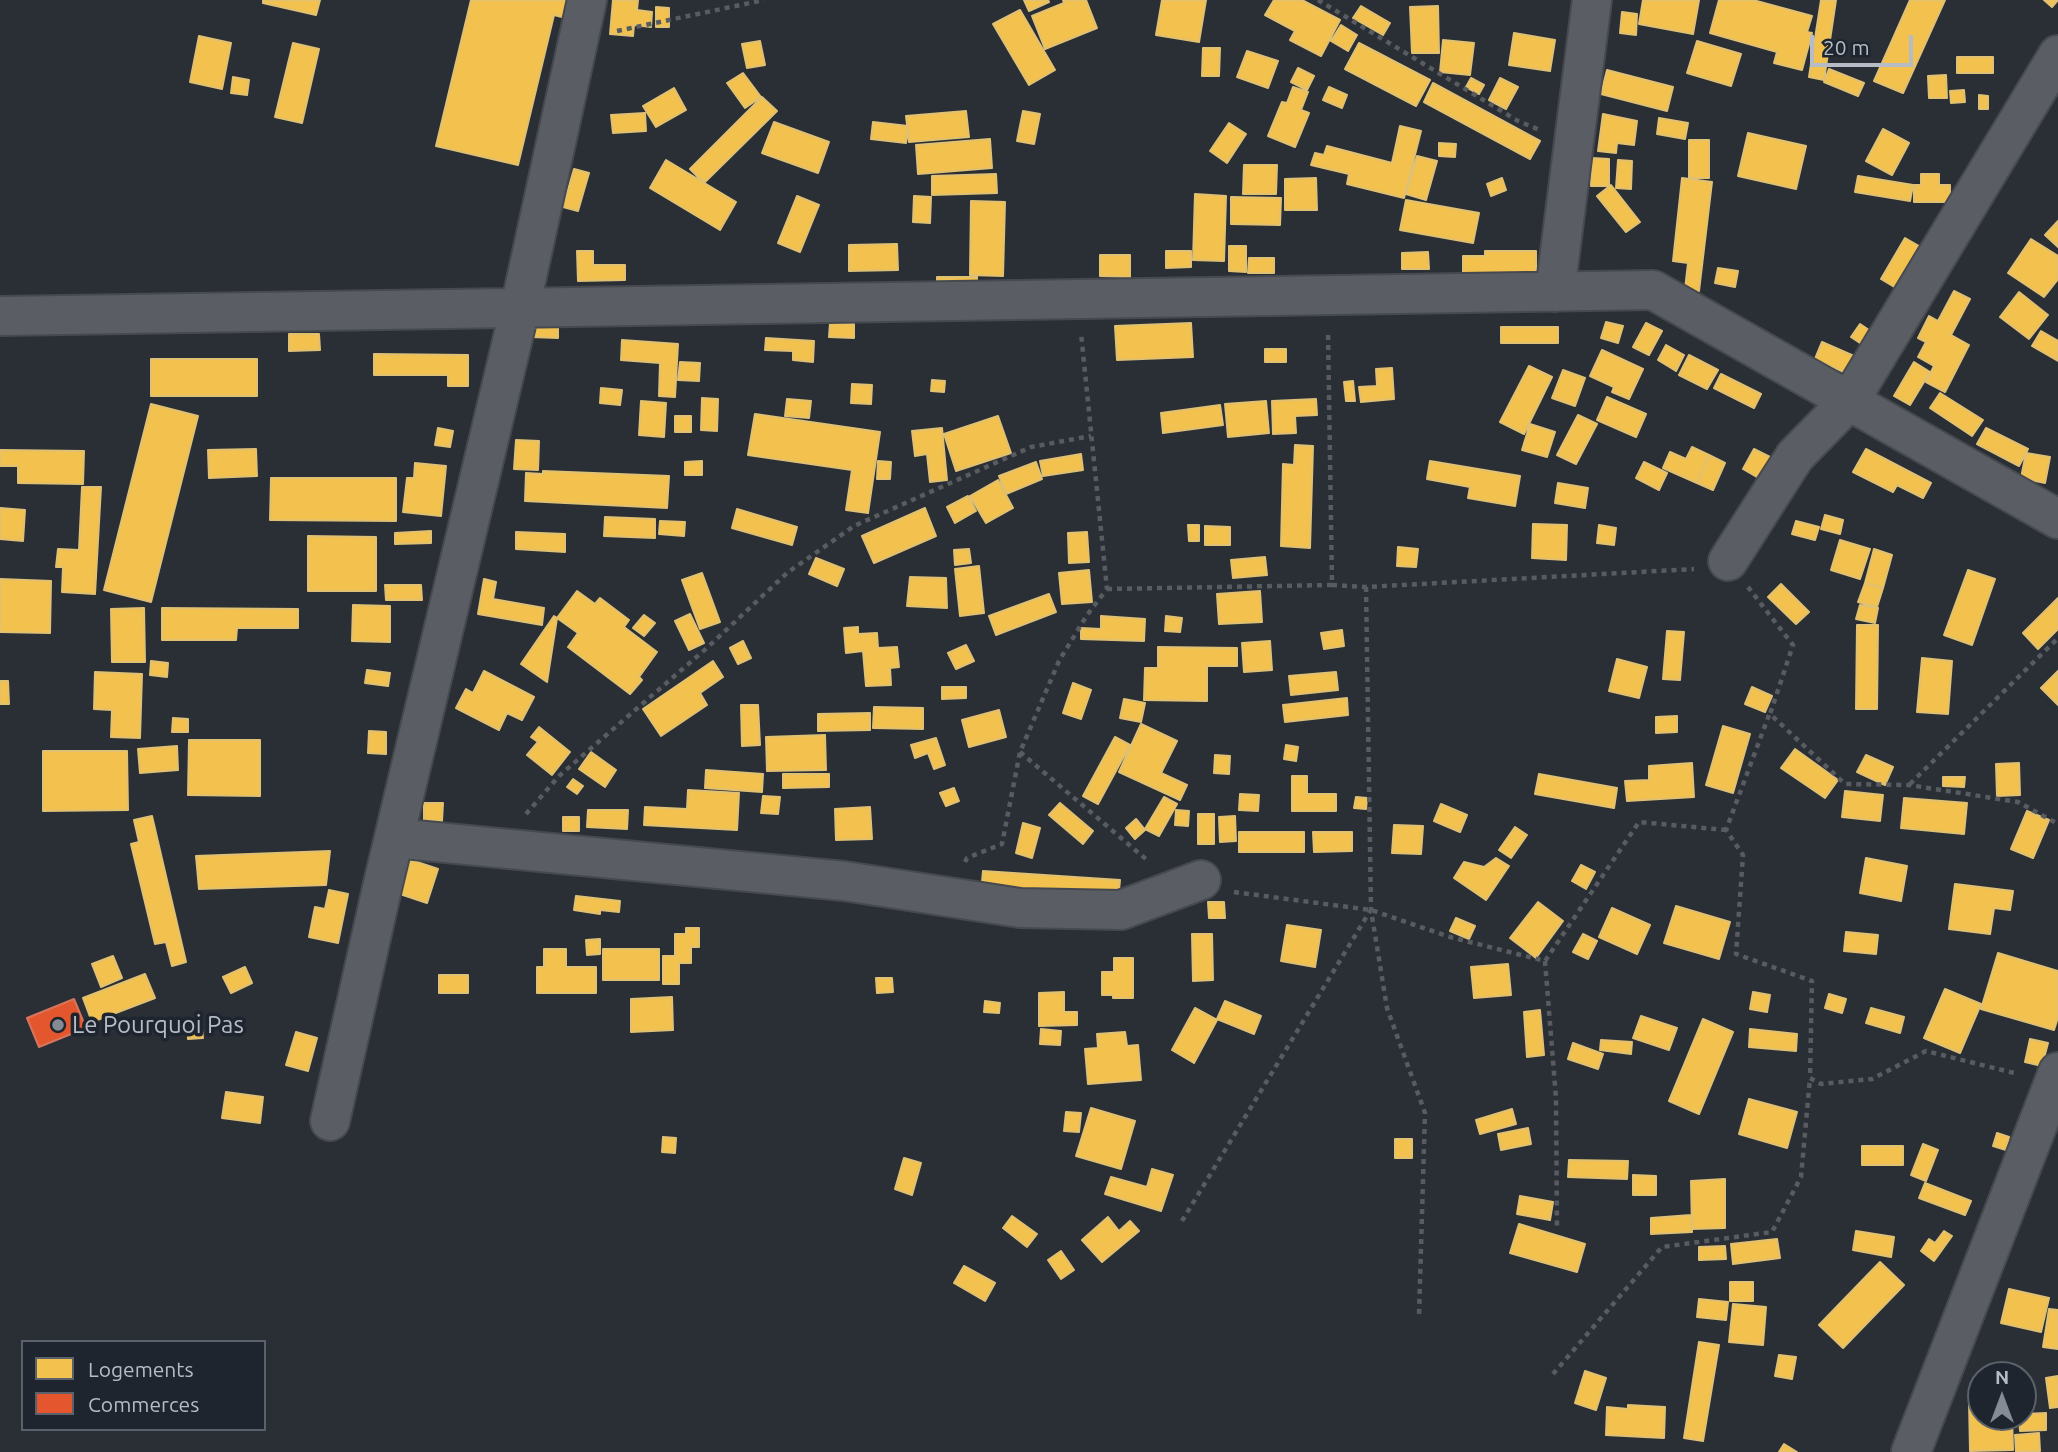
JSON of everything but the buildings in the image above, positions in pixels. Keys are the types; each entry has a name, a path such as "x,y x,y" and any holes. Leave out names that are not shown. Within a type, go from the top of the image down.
{"street":[{"path":"330,1121 520,308 587,0"},
{"path":"1555,292 1592,0"},
{"path":"1728,561 1795,456 1850,400 2058,55"},
{"path":"0,316 1653,290 2058,519"},
{"path":"394,838 844,881 1020,908 1121,910 1201,880"},
{"path":"1923,1448 2056,1077"}],"path":[{"path":"578,40 764,0"},
{"path":"1318,0 1518,121 1573,144"},
{"path":"1328,295 1332,584"},
{"path":"946,897 967,858 1002,844 1020,752 1059,661 1087,615 1107,589 1077,299"},
{"path":"496,848 559,776 709,647 787,573 854,526 1031,447 1091,436"},
{"path":"1107,589 1332,584 1366,587 1688,571 1728,561 1793,645 1726,830"},
{"path":"1366,587 1371,910 1387,1008 1425,1113 1419,1317"},
{"path":"1909,785 2058,638"},
{"path":"1770,714 1845,784 1909,785 2018,802 2058,824"},
{"path":"1557,1230 1556,1098 1545,961 1639,822 1726,830"},
{"path":"1553,1374 1662,1247 1772,1232 1801,1177 1810,1078 1812,982 1736,954 1743,855 1726,830"},
{"path":"1371,910 1450,937 1545,961"},
{"path":"1182,1222 1371,910"},
{"path":"1810,1078 1821,1084 1872,1079 1926,1051 2056,1077"}],"place":[{"name":"Le Pourquoi Pas","path":"58,1025"}]}
